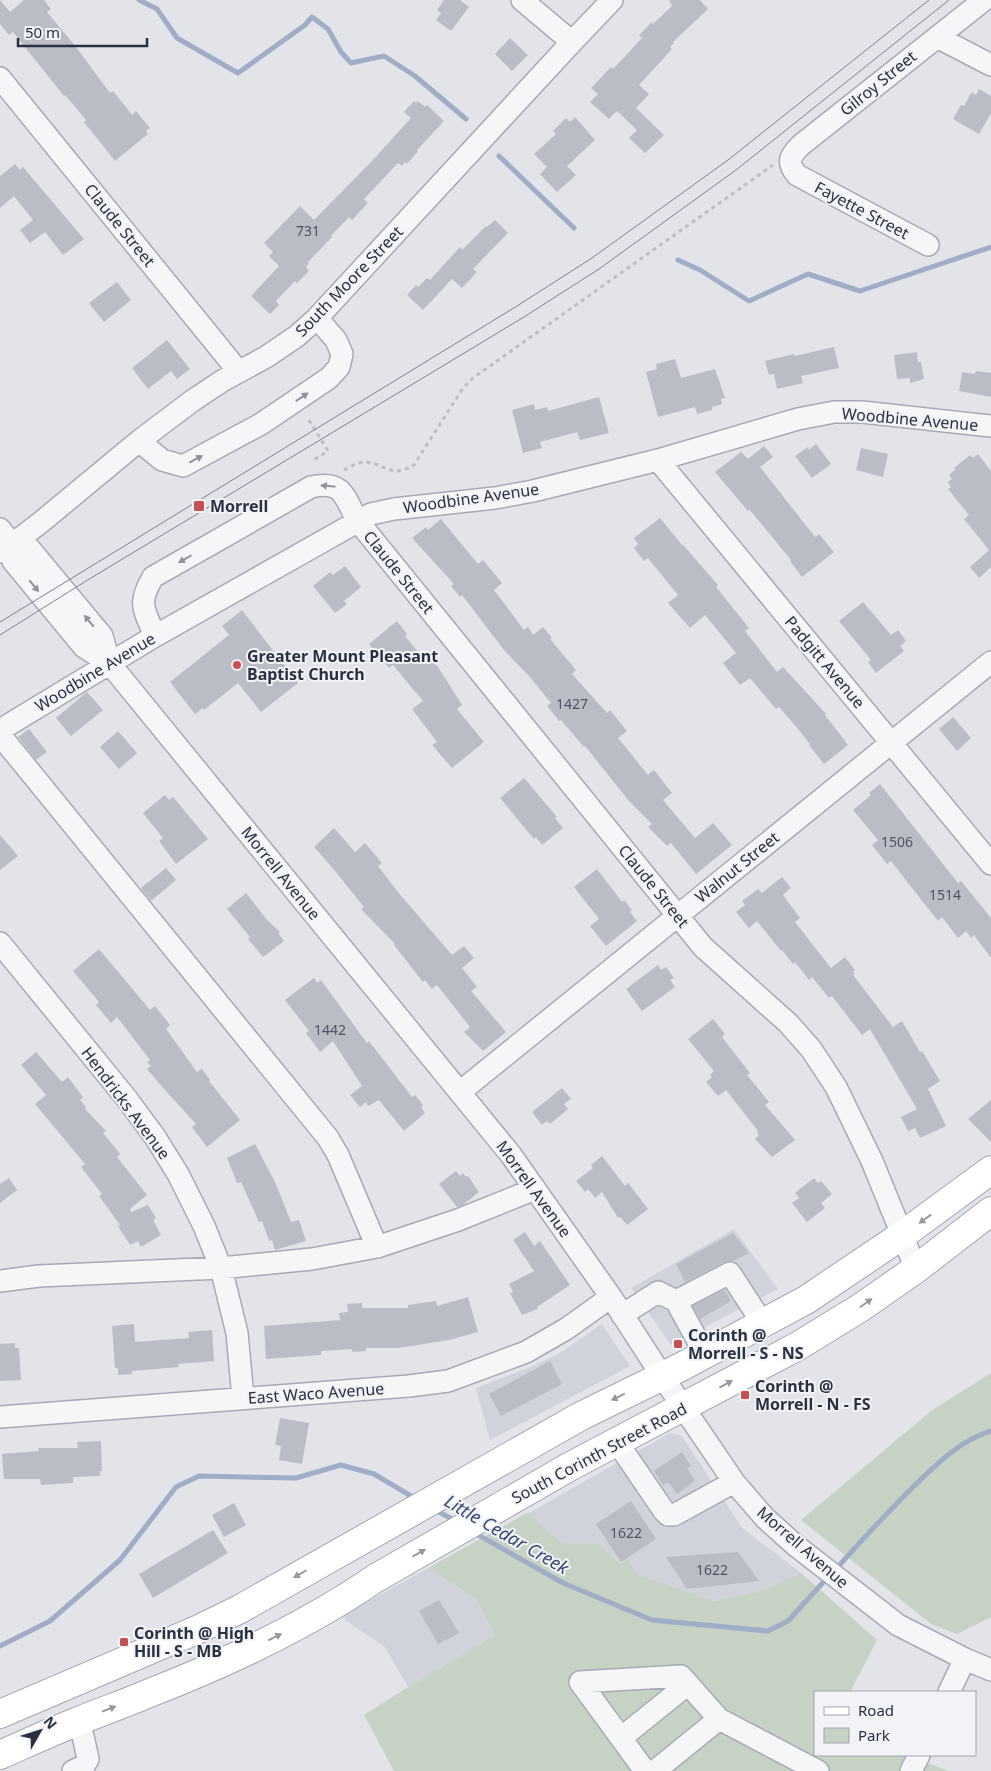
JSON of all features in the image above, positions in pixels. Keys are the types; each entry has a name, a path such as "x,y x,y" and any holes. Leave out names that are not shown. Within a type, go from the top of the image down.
{"main road":[{"path":"0,1714 199,1629 240,1609 580,1416 763,1324 806,1300 901,1236 991,1170"},
{"path":"964,1191 987,1214"},
{"name":"South Corinth Street Road","path":"0,1755 214,1666 281,1634 349,1596 376,1578 505,1503 798,1346 860,1308 916,1269 987,1214"},
{"path":"329,1558 349,1596"},
{"path":"64,1686 78,1721"}],"street":[{"path":"522,0 572,42"},
{"name":"South Moore Street","path":"4,542 40,523 139,441 192,401 222,381 266,357 297,336 317,318 612,0"},
{"name":"Gilroy Street","path":"793,167 801,145 984,0"},
{"path":"937,36 991,65"},
{"name":"Claude Street","path":"0,78 240,372"},
{"name":"Fayette Street","path":"793,167 928,245"},
{"path":"139,441 162,460 184,466 261,424 329,378 338,368 342,354 336,340 317,318"},
{"name":"Woodbine Avenue","path":"0,730 155,636 357,520 371,514 394,509 495,498 533,491 658,460 798,418 834,412 862,412 991,426"},
{"name":"Padgitt Avenue","path":"658,460 991,864"},
{"name":"Claude Street","path":"155,636 143,605 145,592 153,577 311,487 323,484 335,486 342,493 357,520 703,947 788,1023 811,1049 836,1087 872,1161 916,1269"},
{"name":"Morrell Avenue","path":"4,542 29,548 102,636 110,664 511,1155 611,1297 734,1482 765,1518 795,1545 898,1626 991,1670"},
{"name":"Walnut Street","path":"460,1092 991,662"},
{"path":"0,735 328,1138 338,1155 377,1247"},
{"name":"Hendricks Avenue","path":"0,943 121,1092 155,1137 178,1174 204,1226 221,1268 237,1333 244,1398"},
{"path":"0,1281 39,1276 221,1268 312,1260 377,1247 458,1220 535,1189"},
{"path":"676,1302 730,1273 763,1324"},
{"path":"622,1315 658,1292 676,1302 705,1354"},
{"name":"East Waco Avenue","path":"0,1417 409,1386 448,1381 526,1352 566,1329 611,1297"},
{"path":"617,1442 668,1515 674,1515 734,1482"},
{"path":"949,1691 965,1659"},
{"path":"645,1771 580,1682 680,1676 719,1719 818,1771"},
{"path":"621,1738 688,1684"},
{"path":"655,1771 719,1719"},
{"path":"74,1771 84,1766 88,1759 78,1721"},
{"path":"911,1771 918,1756"}],"path":[{"path":"343,471 360,463 371,464 393,472 405,471 414,465 463,388 473,378 778,161 793,167"},
{"path":"309,420 328,451 312,461"}],"shaded area":[{"path":"734,1229 778,1289 671,1345 631,1288"},
{"path":"602,1324 630,1366 490,1440 476,1388 531,1367 560,1353"},
{"path":"670,1433 682,1436 742,1528 801,1573 761,1591 714,1601 635,1574 628,1560 622,1564 600,1544 562,1543 527,1514"},
{"path":"428,1568 476,1599 495,1635 408,1687 384,1646 345,1620 344,1615"}],"green space":[{"path":"991,1373 991,1617 957,1634 931,1624 801,1520 931,1411"},
{"path":"527,1513 562,1543 600,1544 621,1564 628,1559 636,1574 714,1601 761,1591 801,1573 877,1640 851,1691 814,1691 814,1756 910,1756 948,1771 394,1771 364,1715 495,1635 476,1599 428,1568"}],"building":[{"path":"0,0 10,12 24,0 44,0 51,9 47,12 110,93 113,91 132,115 136,111 150,128 146,131 148,134 115,161 84,122 86,120 67,97 64,96 13,32 9,35 0,24"},
{"path":"444,0 460,0 469,7 451,31 436,20 441,13 437,10"},
{"path":"669,0 700,0 708,9 673,42 670,47 672,49 639,85 649,94 636,108 664,135 645,153 629,138 637,130 617,111 609,119 590,102 598,94 591,88 611,67 613,69 642,38 639,35 672,6"},
{"path":"510,38 528,55 512,71 495,54"},
{"path":"979,89 991,96 991,113 979,134 953,119 961,105 964,106 972,92 976,95"},
{"path":"414,101 416,103 418,101 425,107 427,105 444,121 417,150 407,164 405,162 402,166 398,163 364,199 368,203 352,220 349,217 308,262 306,267 309,271 297,283 295,281 276,301 279,305 270,314 251,296 279,266 269,256 273,252 264,243 300,206 314,220 411,118 404,112"},
{"path":"575,117 595,140 567,166 576,175 557,192 540,174 547,167 534,154 556,134 553,131 566,118 570,122"},
{"path":"15,164 20,170 23,167 84,239 63,255 45,232 30,243 20,230 33,220 14,196 0,208 0,176"},
{"path":"495,220 508,233 473,269 477,272 462,288 452,279 423,310 407,295 416,285 418,287 427,278 430,280 460,247 462,250 486,226"},
{"path":"117,282 131,300 104,322 89,303"},
{"path":"167,340 190,369 177,379 171,371 148,389 132,368"},
{"path":"834,347 839,368 801,376 803,383 777,389 774,374 769,375 765,361"},
{"path":"917,352 918,362 921,362 924,379 910,383 910,378 897,379 894,355"},
{"path":"675,359 681,378 715,369 725,398 721,399 722,404 712,407 712,410 697,414 695,407 658,417 646,372 657,369 656,364"},
{"path":"976,371 991,373 991,397 959,391 962,372 975,374"},
{"path":"599,397 609,433 580,440 577,432 540,442 542,448 523,453 512,410 534,404 535,410 547,407 548,411"},
{"path":"816,444 831,464 812,478 795,456 808,447 809,450"},
{"path":"764,446 773,457 760,467 815,537 819,534 834,552 802,577 791,560 749,509 748,511 715,472 741,452 748,459"},
{"path":"861,448 888,454 883,477 856,470"},
{"path":"978,454 991,471 991,567 979,578 970,567 989,550 964,519 969,515 948,489 951,487 948,482 952,479 949,475 956,469 954,468 970,455 973,458"},
{"path":"660,518 718,585 716,587 749,628 745,631 777,672 783,667 826,714 848,745 824,764 793,723 779,707 776,709 750,678 740,685 723,663 736,653 705,615 690,628 668,603 678,595 648,558 644,561 634,548 638,544 634,538"},
{"path":"441,519 478,564 483,560 502,583 494,590 524,630 528,627 533,635 543,627 552,638 550,639 576,670 572,674 607,713 610,710 627,731 618,738 648,775 654,770 672,793 663,800 695,838 713,823 732,845 696,874 671,843 667,846 648,827 652,824 629,801 585,746 561,720 559,721 547,706 551,703 504,650 462,595 460,597 451,586 454,584 412,538 426,527 428,530"},
{"path":"345,566 361,587 344,601 347,604 335,613 313,586 330,572 333,575"},
{"path":"863,602 891,635 898,630 906,641 900,646 904,651 876,673 868,662 871,660 839,621"},
{"name":"Greater Mount Pleasant Baptist Church","path":"242,610 298,683 261,712 238,683 204,710 203,708 195,714 170,682 229,635 222,626"},
{"path":"397,621 407,634 405,636 425,660 429,657 438,667 462,705 457,709 484,742 452,768 432,745 437,742 412,709 423,701 393,665 389,668 369,644"},
{"path":"87,692 103,710 71,736 56,718"},
{"path":"953,717 971,738 957,751 939,729"},
{"path":"29,729 47,752 36,760 18,737"},
{"path":"118,731 137,753 119,769 100,747"},
{"path":"524,778 557,817 555,818 563,828 542,845 536,837 534,839 500,798"},
{"path":"880,784 958,883 961,881 991,918 991,958 974,935 971,938 966,931 958,938 942,917 938,921 891,861 887,864 872,845 878,840 853,810 871,795 869,793"},
{"path":"165,795 169,800 173,797 208,839 176,864 159,841 163,838 143,813"},
{"path":"334,828 355,852 365,843 382,863 378,866 397,891 452,955 464,946 474,958 462,968 477,987 471,991 506,1032 483,1051 464,1032 470,1027 437,985 432,989 425,980 423,982 395,944 361,909 364,907 314,847"},
{"path":"0,835 18,856 0,870"},
{"path":"166,868 176,880 151,901 141,888"},
{"path":"597,869 622,902 624,900 632,910 630,912 637,921 606,946 590,926 599,919 574,887"},
{"path":"782,877 791,888 783,895 800,918 795,922 831,968 845,957 855,970 853,975 893,1027 902,1021 920,1052 922,1051 940,1081 928,1089 946,1126 920,1138 915,1128 908,1131 901,1117 917,1109 870,1029 862,1035 832,996 829,998 812,977 809,980 795,962 793,964 757,921 749,928 736,912 745,905 742,901 758,889 762,893"},
{"path":"246,893 267,920 280,932 278,933 284,941 263,957 248,939 250,937 227,909"},
{"path":"99,949 150,1010 155,1006 170,1025 166,1029 197,1072 202,1069 209,1081 240,1120 207,1147 192,1127 196,1124 147,1069 151,1066 147,1062 150,1060 117,1017 111,1023 96,1005 99,1002 73,971"},
{"path":"658,965 661,970 666,967 674,978 670,980 675,987 642,1011 626,989"},
{"path":"314,978 317,983 321,980 367,1043 369,1041 412,1097 415,1095 423,1105 421,1107 425,1113 404,1131 379,1100 368,1106 366,1102 360,1107 350,1095 362,1086 333,1041 320,1052 306,1033 309,1031 285,1000"},
{"path":"713,1019 725,1034 722,1037 750,1073 747,1075 769,1102 765,1105 795,1140 772,1157 755,1139 759,1135 758,1131 726,1090 718,1096 706,1082 712,1077 710,1075 714,1071 688,1039"},
{"path":"36,1052 62,1082 68,1077 83,1097 80,1100 86,1107 85,1109 106,1131 103,1133 120,1154 117,1157 147,1195 130,1209 131,1212 148,1205 156,1218 153,1220 161,1235 141,1247 138,1241 130,1245 118,1226 120,1225 99,1196 102,1194 81,1167 85,1164 35,1104 46,1095 21,1065"},
{"path":"562,1088 571,1099 564,1104 568,1109 550,1124 547,1121 542,1125 532,1112"},
{"path":"991,1100 991,1142 968,1119"},
{"path":"255,1144 275,1182 291,1222 299,1220 306,1241 275,1250 272,1240 269,1241 262,1221 259,1222 241,1182 237,1183 227,1158"},
{"path":"602,1156 625,1186 628,1183 648,1209 627,1225 620,1217 618,1218 602,1192 595,1198 588,1189 585,1192 576,1181 593,1168 591,1165"},
{"path":"456,1171 460,1176 463,1173 466,1177 468,1176 479,1192 463,1205 457,1207 439,1184"},
{"path":"9,1178 17,1190 0,1203 0,1184"},
{"path":"814,1178 818,1183 821,1181 832,1194 821,1203 825,1208 807,1222 792,1203 799,1198 795,1193"},
{"path":"525,1232 534,1246 540,1241 570,1285 537,1307 538,1309 522,1315 510,1293 513,1292 509,1284 534,1271 513,1240"},
{"path":"733,1233 749,1253 733,1261 724,1262 685,1282 676,1264"},
{"path":"725,1290 731,1301 700,1319 693,1306"},
{"path":"468,1297 478,1332 449,1340 398,1348 366,1348 366,1351 352,1352 352,1349 321,1351 321,1355 266,1359 264,1326 340,1320 339,1313 348,1312 347,1304 362,1303 362,1308 408,1308 408,1305 436,1301 437,1306"},
{"path":"134,1324 135,1342 189,1338 188,1332 212,1330 214,1361 178,1364 179,1367 132,1371 132,1374 118,1375 118,1368 115,1368 112,1326"},
{"path":"15,1343 15,1348 19,1348 21,1380 0,1381 0,1344"},
{"path":"550,1361 562,1384 501,1416 489,1394"},
{"path":"280,1418 309,1423 302,1464 279,1460 281,1446 275,1445"},
{"path":"101,1441 102,1471 100,1471 100,1476 73,1477 73,1483 41,1485 40,1479 4,1479 2,1454 39,1451 38,1448 78,1448 77,1442"},
{"path":"682,1452 691,1466 687,1468 695,1481 677,1494 668,1482 663,1485 654,1471"},
{"path":"631,1501 656,1539 621,1562 596,1524"},
{"path":"234,1503 246,1525 224,1537 212,1515"},
{"path":"213,1530 228,1553 153,1598 139,1574"},
{"path":"738,1552 759,1581 687,1589 666,1557"},
{"path":"439,1600 459,1633 438,1644 419,1611"}],"waterway":[{"path":"139,0 157,9 177,38 238,73 305,25 312,17 328,29 341,52 351,63 384,56 415,76 466,119"},
{"path":"499,156 574,228"},
{"path":"678,260 700,270 749,301 808,274 860,291 991,247"},
{"name":"Little Cedar Creek","path":"836,1569 893,1507 939,1462 958,1447 979,1435 991,1431"},
{"name":"Little Cedar Creek","path":"0,1646 50,1621 120,1560 176,1487 199,1476 296,1478 341,1465 374,1474 416,1499"},
{"name":"Little Cedar Creek","path":"434,1509 457,1522"},
{"name":"Little Cedar Creek","path":"473,1532 563,1583 652,1620 768,1631 788,1621 828,1577"}],"tram line":[{"path":"0,622 517,306 592,258 728,160 929,0"},
{"path":"0,635 86,581 524,317 599,269 736,170 949,0"}],"place":[{"name":"Morrell","path":"199,506"},
{"name":"Greater Mount Pleasant Baptist Church","path":"237,665"},
{"name":"Corinth @ Morrell - S - NS","path":"678,1344"},
{"name":"Corinth @ Morrell - N - FS","path":"745,1395"},
{"name":"Corinth @ High Hill - S - MB","path":"124,1642"}]}
